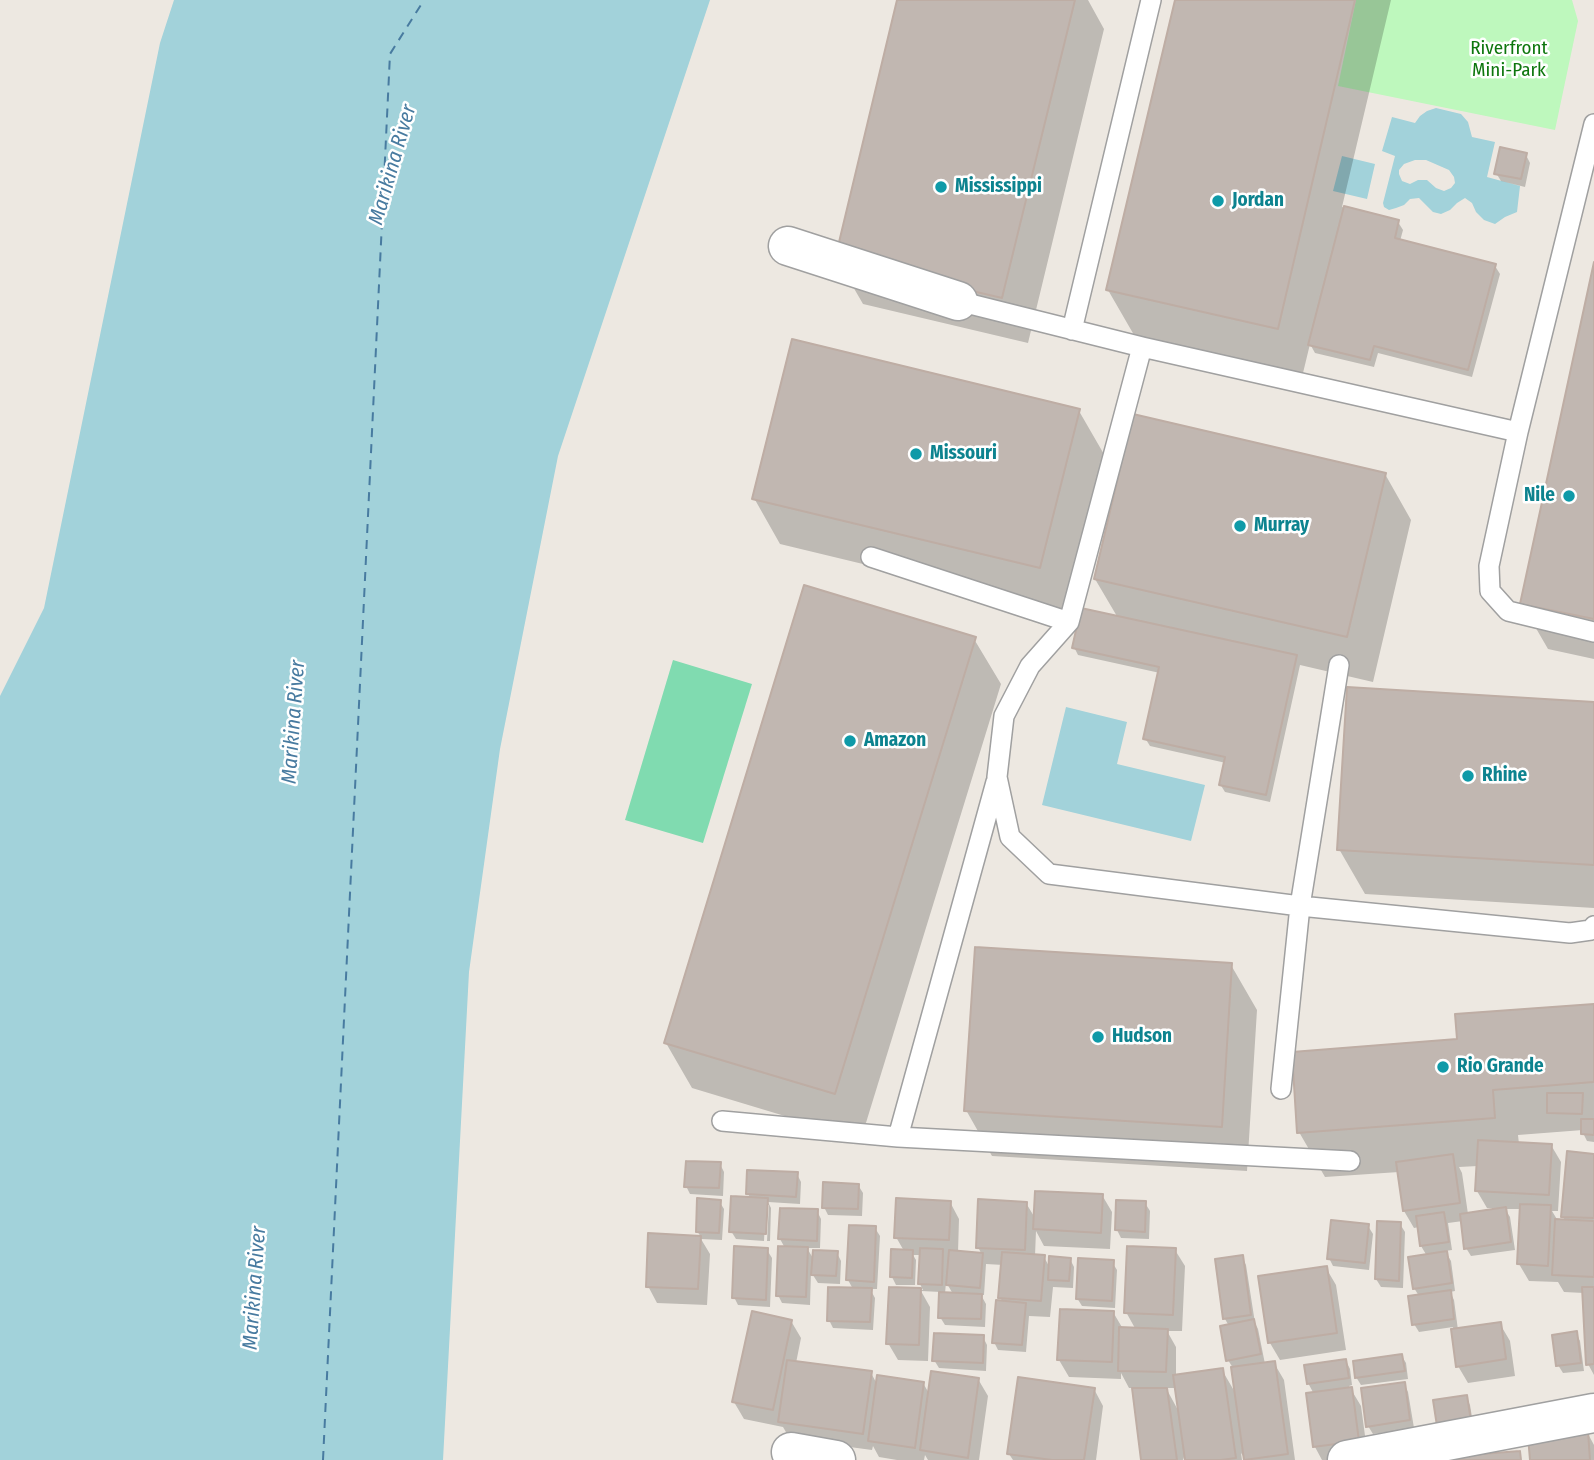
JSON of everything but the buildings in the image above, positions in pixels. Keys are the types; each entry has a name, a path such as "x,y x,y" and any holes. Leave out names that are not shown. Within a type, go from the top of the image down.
{"street":[{"path":"788,246 958,301"},
{"path":"1368,1458 1594,1413"},
{"path":"791,1452 836,1460"}],"lane":[{"path":"1072,330 1151,0"},
{"path":"1594,124 1518,432 1489,566 1490,590 1508,611 1594,632"},
{"path":"958,301 1142,347 1518,432"},
{"path":"898,1137 997,777 1004,716 1030,666 1069,622 1142,347"},
{"path":"871,557 1069,622"},
{"path":"1281,1089 1300,906 1339,665"},
{"path":"997,777 1010,837 1049,874 1300,906 1570,933 1591,930 1594,926"},
{"path":"722,1121 898,1137 1350,1161"}],"green space":[{"name":"Riverfront Mini-Park","path":"1356,0 1572,0 1578,21 1555,130 1338,86"},
{"path":"673,660 752,684 703,843 625,820"}],"water":[{"name":"Marikina River","path":"174,0 710,0 558,456 500,749 469,972 443,1460 0,1460 0,696 44,608 160,43"},
{"path":"1436,108 1461,114 1468,122 1472,137 1495,142 1487,177 1520,186 1517,212 1495,224 1484,220 1465,198 1441,214 1433,212 1419,198 1410,199 1404,205 1389,210 1384,207 1395,156 1382,151 1392,117 1415,123 1427,111","holes":["1426,160 1449,170 1455,183 1451,188 1444,191 1427,180 1410,184 1402,181 1399,170 1404,164"]},
{"path":"1342,156 1375,164 1367,199 1333,191"},
{"path":"1066,707 1127,722 1117,764 1205,785 1191,841 1042,805"}],"ferry route":[{"path":"323,1460 390,54 424,0"}],"place":[{"name":"Mississippi","path":"941,187"},
{"name":"Jordan","path":"1218,201"},
{"name":"Missouri","path":"916,454"},
{"name":"Nile","path":"1569,496"},
{"name":"Murray","path":"1240,526"},
{"name":"Amazon","path":"850,741"},
{"name":"Rhine","path":"1468,776"},
{"name":"Hudson","path":"1098,1037"},
{"name":"Rio Grande","path":"1443,1067"}]}
